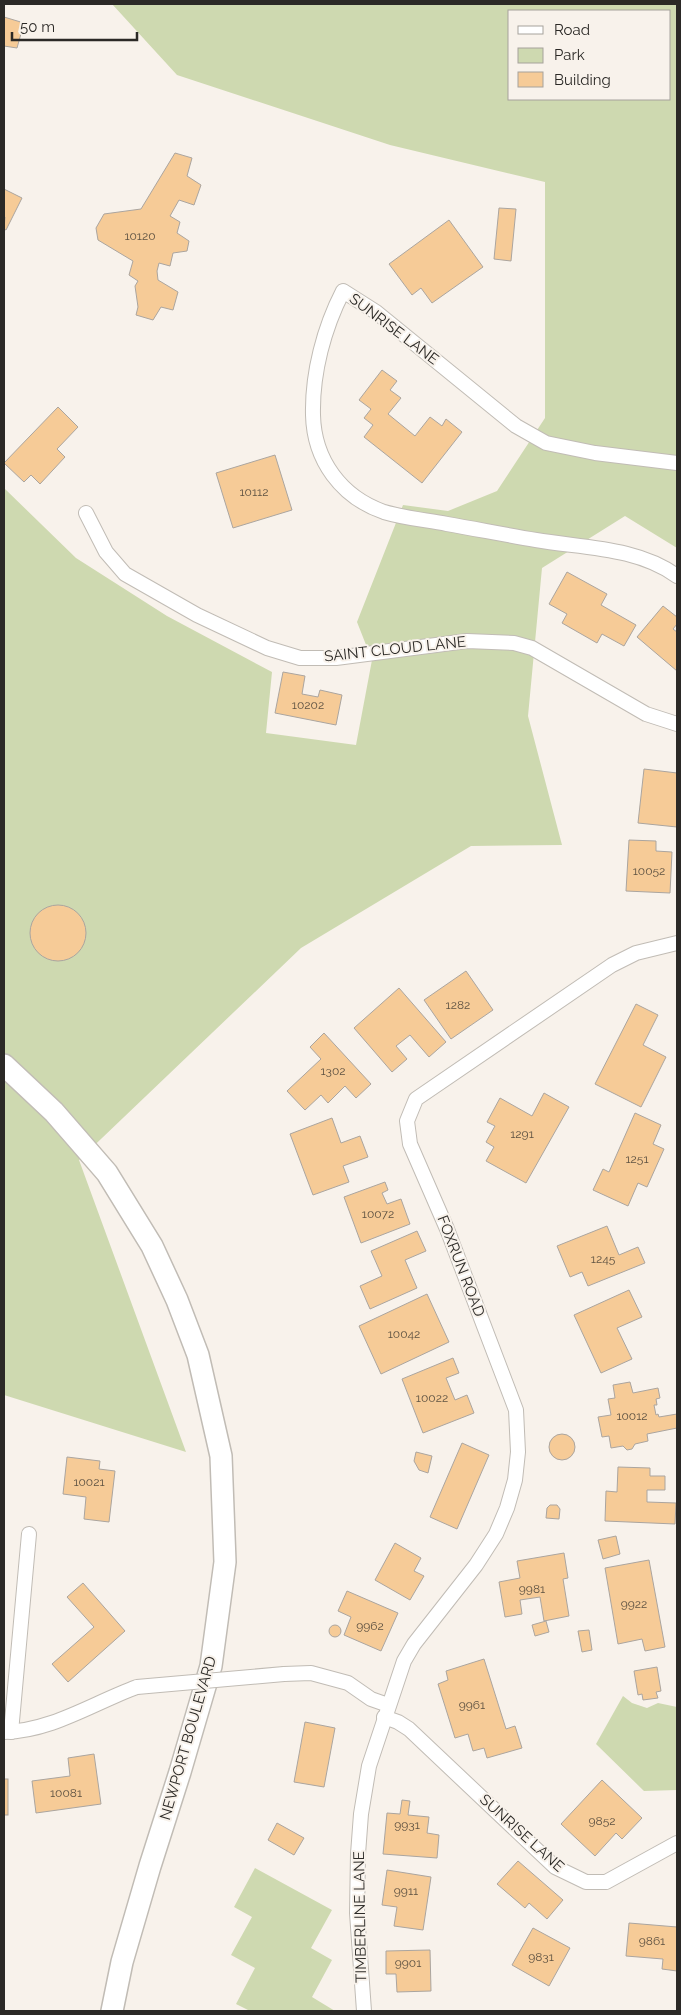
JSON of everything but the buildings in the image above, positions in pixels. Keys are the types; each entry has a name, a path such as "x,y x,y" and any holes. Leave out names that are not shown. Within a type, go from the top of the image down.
{"main road":[{"name":"NEWPORT BOULEVARD","path":"4,1065 54,1112 107,1173 152,1246 177,1300 198,1355 221,1456 225,1562 211,1666 122,1962 112,2011"}],"street":[{"name":"SUNRISE LANE","path":"677,462 595,453 546,443 516,426 376,312 343,291 331,315 318,370 313,402 313,432 321,456 333,477 350,494 367,505 402,516 536,540 621,552 648,561 677,576"},
{"name":"SAINT CLOUD LANE","path":"86,513 106,552 125,574 197,615 267,648 300,658 336,658 467,641 514,643 532,648 646,714 677,724"},
{"name":"FOXRUN ROAD","path":"386,1711 404,1661 414,1644 476,1565 496,1534 507,1508 515,1480 518,1452 516,1410 447,1229 410,1144 407,1121 416,1099 612,966 636,953 677,943"},
{"path":"7,1732 29,1534"},
{"name":"SUNRISE LANE","path":"7,1732 31,1729 52,1723 137,1687 311,1673 348,1683 371,1699 409,1729 555,1867 586,1882 606,1882 677,1843"},
{"name":"TIMBERLINE LANE","path":"364,2011 357,1914 358,1854 361,1814 369,1766 386,1711"}],"green space":[{"path":"112,4 677,4 677,548 625,516 542,568 528,716 562,845 471,846 301,948 79,1160 186,1452 4,1395 4,488 76,558 167,616 272,672 266,733 356,745 372,660 357,622 403,505 448,511 497,491 545,418 545,182 390,145 177,75"},
{"path":"623,1696 632,1703 647,1708 658,1703 677,1707 677,1790 644,1791 596,1744"},
{"path":"255,1868 332,1910 311,1948 332,1960 312,1997 335,2011 250,2011 236,2004 255,1968 231,1955 252,1917 234,1907"}]}
